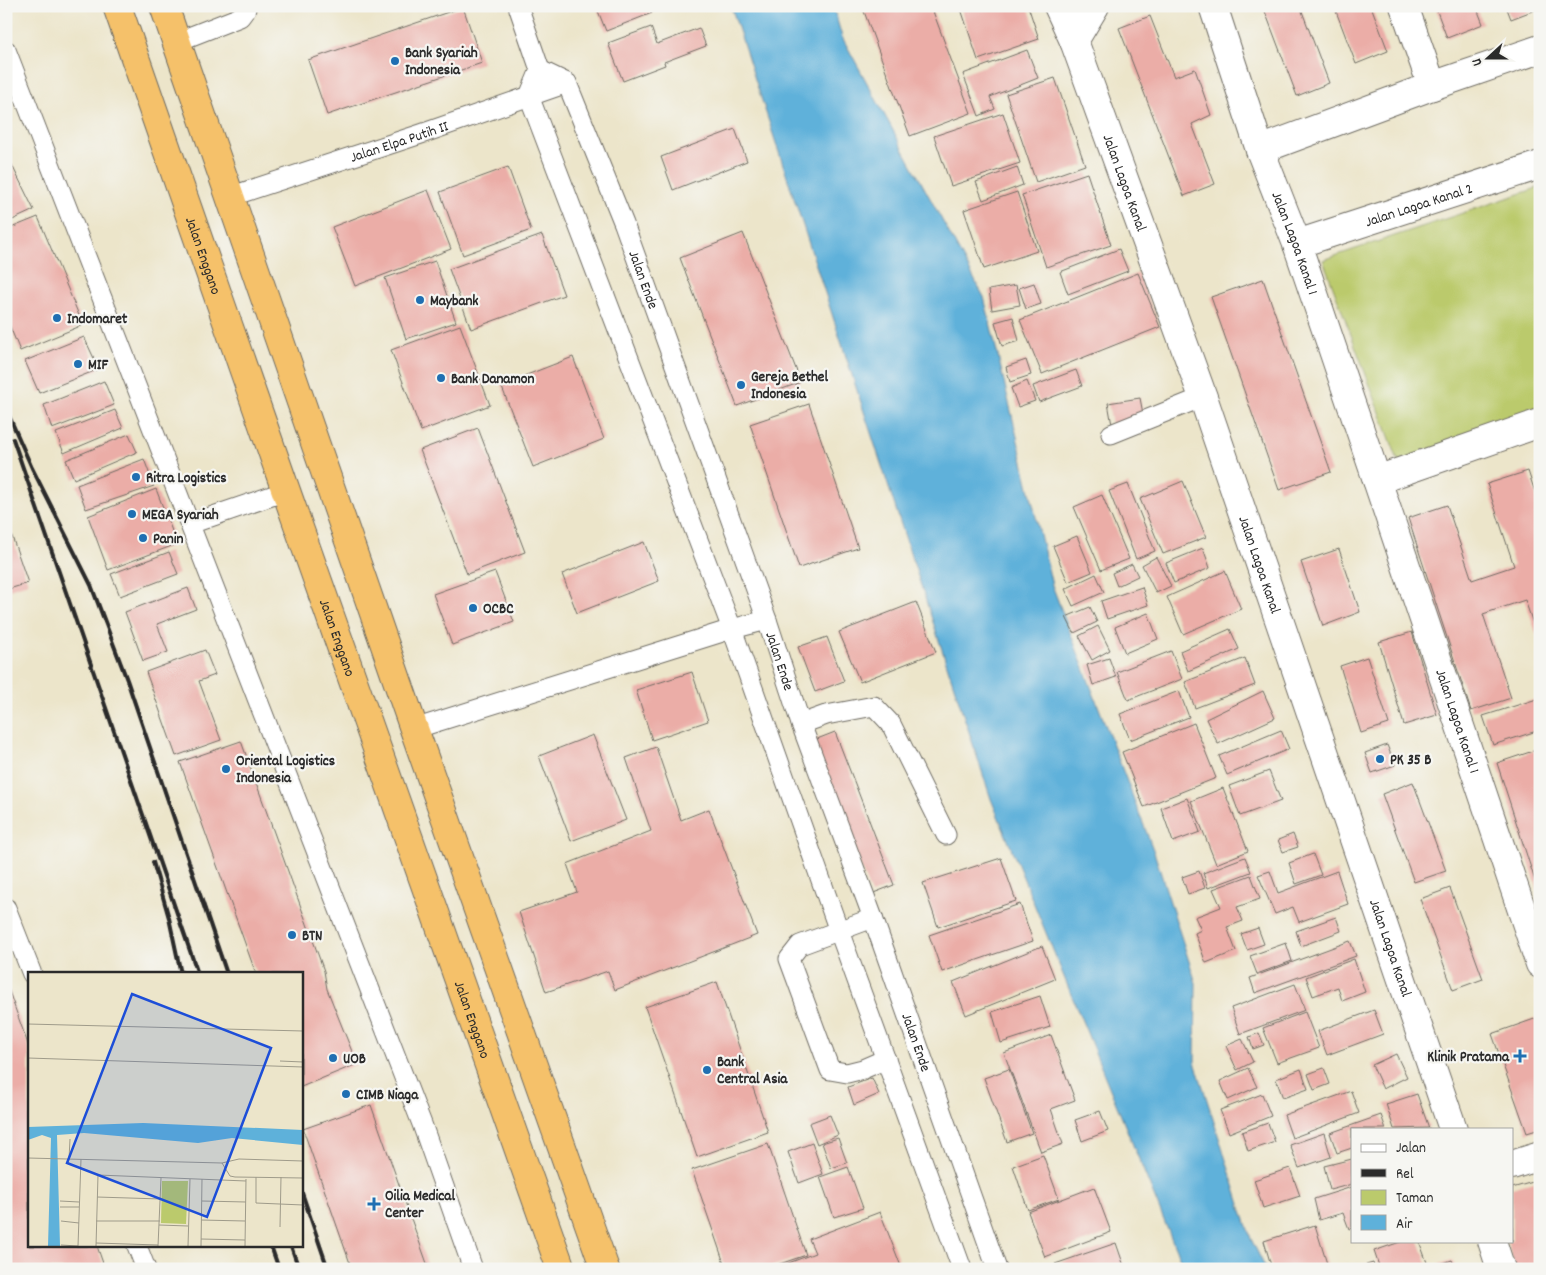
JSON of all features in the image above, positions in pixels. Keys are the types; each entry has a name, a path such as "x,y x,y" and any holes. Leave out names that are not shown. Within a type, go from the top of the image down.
{"highway":[{"name":"Jalan Enggano","path":"117,6 560,1269"},
{"path":"164,6 414,729 606,1269"}],"street":[{"name":"Jalan Lagoa Kanal","path":"1058,6 1074,41 1203,397 1453,1128"},
{"path":"1074,41 1095,6"},
{"name":"Jalan Lagoa Kanal 1","path":"1213,6 1260,150 1296,244 1378,480 1540,964"},
{"path":"1404,6 1432,86"},
{"path":"1260,150 1432,86 1540,49"},
{"name":"Jalan Lagoa Kanal 2","path":"1296,244 1540,165"},
{"path":"1378,480 1540,423"},
{"path":"1514,1164 1540,1156"},
{"path":"1492,1242 1501,1269"}],"lane":[{"path":"176,42 240,17 246,6"},
{"path":"518,6 540,70 529,96 732,629 962,1269"},
{"path":"6,50 422,1124 473,1269"},
{"path":"540,70 567,83"},
{"name":"Jalan Elpa Putih II","path":"229,197 421,134 567,83"},
{"name":"Jalan Ende","path":"567,83 624,224 997,1269"},
{"path":"1111,434 1203,397"},
{"path":"190,524 286,491"},
{"path":"414,729 766,620"},
{"path":"801,724 826,716 874,706 891,724 946,834"},
{"path":"6,908 31,972"},
{"path":"873,918 800,945 789,959 830,1070 847,1073 863,1069 886,1059"},
{"path":"138,1248 146,1269"}],"green space":[{"path":"1540,187 1540,414 1399,463 1323,260"}],"water":[{"path":"731,6 833,6 842,37 984,297 1052,585 1154,852 1196,983 1195,1062 1251,1239 1266,1269 1184,1269 991,799"}],"building":[{"path":"596,6 650,6 652,13 606,31"},
{"path":"862,6 931,6 971,113 910,136"},
{"path":"960,6 1028,6 1039,39 978,60"},
{"path":"1263,6 1300,6 1329,83 1297,96"},
{"path":"1334,6 1371,6 1388,51 1356,64"},
{"path":"1435,6 1476,6 1483,24 1447,38"},
{"path":"1506,6 1540,6 1540,8 1511,19"},
{"name":"Bank Syariah Indonesia","path":"463,7 482,63 327,115 308,60"},
{"path":"1150,16 1174,77 1195,69 1211,115 1192,124 1215,184 1184,196 1119,28"},
{"path":"651,27 657,44 699,28 706,46 664,62 665,65 623,81 608,43"},
{"path":"1027,50 1038,78 990,97 995,109 979,116 963,74"},
{"path":"1055,78 1085,165 1036,182 1006,94"},
{"path":"1003,113 1020,163 951,186 934,136"},
{"path":"735,129 747,161 673,190 661,157"},
{"path":"6,153 34,210 6,223"},
{"path":"508,167 531,230 463,255 440,192"},
{"path":"1017,167 1023,185 983,200 976,182"},
{"path":"1087,173 1111,245 1046,267 1022,195"},
{"path":"428,190 451,249 355,286 332,227"},
{"path":"1017,192 1037,251 984,269 964,210"},
{"path":"38,217 83,325 20,351 6,317 6,230"},
{"path":"743,233 801,382 737,406 680,258"},
{"path":"542,235 564,295 471,329 449,269"},
{"path":"1119,249 1128,271 1068,294 1060,272"},
{"name":"Maybank","path":"435,261 456,322 406,339 385,278"},
{"path":"1138,273 1160,327 1042,374 1020,320"},
{"path":"1263,279 1331,472 1279,490 1211,297"},
{"path":"1034,283 1041,304 1026,309 1019,288"},
{"path":"1016,285 1020,305 992,310 989,290"},
{"path":"1013,317 1019,341 1002,346 995,322"},
{"name":"Bank Danamon","path":"460,325 490,405 421,431 391,350"},
{"path":"84,337 99,369 39,393 25,361"},
{"path":"573,357 604,439 533,467 501,385"},
{"path":"1026,360 1031,375 1010,382 1006,367"},
{"path":"1076,370 1082,386 1039,402 1033,386"},
{"path":"104,381 114,405 52,429 44,405"},
{"path":"1027,381 1035,401 1018,407 1011,388"},
{"path":"1140,398 1144,419 1112,425 1108,403"},
{"path":"809,404 858,548 799,568 750,424"},
{"path":"115,410 123,428 64,453 56,433"},
{"path":"478,428 525,552 467,574 420,450"},
{"path":"129,434 137,452 74,479 66,460"},
{"path":"144,459 154,486 86,509 77,485"},
{"path":"1528,471 1540,507 1540,644 1525,600 1483,614 1511,698 1471,711 1408,518 1447,505 1472,580 1514,566 1487,484"},
{"path":"1183,481 1206,537 1163,554 1140,499"},
{"path":"1128,484 1155,551 1136,559 1109,491"},
{"path":"156,489 177,544 108,570 88,516"},
{"path":"1102,495 1129,559 1101,570 1074,507"},
{"path":"6,519 28,583 6,590"},
{"path":"1077,536 1092,572 1068,582 1053,546"},
{"path":"644,542 659,581 577,613 562,574"},
{"path":"1203,548 1210,568 1174,583 1166,563"},
{"path":"1339,549 1360,612 1323,626 1301,562"},
{"path":"169,552 178,574 120,596 111,574"},
{"path":"1156,557 1171,586 1156,593 1142,565"},
{"path":"1132,564 1138,576 1117,586 1112,573"},
{"path":"1225,571 1241,609 1183,634 1167,597"},
{"name":"OCBC","path":"495,572 514,622 452,645 433,594"},
{"path":"1096,574 1104,592 1073,606 1065,589"},
{"path":"1142,587 1148,605 1107,619 1101,601"},
{"path":"188,588 196,609 157,624 168,652 143,661 125,612"},
{"path":"916,602 936,652 860,682 839,632"},
{"path":"1090,607 1097,622 1074,633 1066,617"},
{"path":"1148,613 1158,639 1125,653 1115,627"},
{"path":"1098,626 1110,650 1092,660 1079,636"},
{"path":"1230,629 1239,649 1188,671 1180,651"},
{"path":"1412,632 1437,715 1404,725 1379,642"},
{"path":"827,637 844,681 815,692 798,647"},
{"path":"205,650 215,675 199,681 221,740 176,756 146,672"},
{"path":"1171,651 1182,679 1128,700 1117,672"},
{"path":"1367,657 1389,724 1361,733 1340,666"},
{"path":"1109,658 1116,677 1093,685 1087,665"},
{"path":"1245,658 1255,685 1195,708 1185,682"},
{"path":"692,672 708,721 652,740 636,690"},
{"path":"1179,691 1189,717 1130,740 1120,714"},
{"path":"1263,691 1275,718 1218,744 1206,719"},
{"path":"1540,698 1540,730 1493,745 1483,716"},
{"path":"1194,723 1216,778 1144,807 1122,752"},
{"path":"1281,730 1289,749 1227,775 1219,756"},
{"path":"835,732 894,885 871,894 812,741"},
{"path":"593,735 626,820 571,841 539,756"},
{"path":"241,741 324,971 327,989 357,1064 302,1087 302,972 255,972 180,762"},
{"name":"PK 35 B","path":"1387,745 1395,765 1372,773 1365,753"},
{"path":"656,747 681,820 709,809 757,935 615,990 608,971 546,992 519,912 577,892 567,864 651,831 626,758"},
{"path":"1536,750 1540,761 1539,893 1497,763"},
{"path":"1269,771 1281,801 1240,816 1229,786"},
{"path":"1413,782 1446,871 1414,882 1382,794"},
{"path":"1223,788 1248,851 1216,864 1191,801"},
{"path":"1187,798 1200,832 1173,842 1161,808"},
{"path":"1293,834 1298,847 1283,852 1278,840"},
{"path":"1313,854 1321,875 1296,884 1289,863"},
{"path":"1245,857 1251,872 1208,888 1203,873"},
{"path":"1001,858 1016,901 938,927 923,883"},
{"path":"1199,871 1205,888 1188,894 1182,877"},
{"path":"1270,871 1278,893 1337,871 1348,904 1299,922 1293,907 1275,914 1258,875"},
{"path":"1251,875 1260,899 1237,907 1243,921 1227,927 1236,951 1206,963 1195,933 1201,930 1195,917 1221,907 1213,889"},
{"path":"1450,888 1483,979 1453,990 1420,899"},
{"path":"1020,904 1033,941 942,972 929,935"},
{"path":"1336,917 1341,931 1301,946 1296,931"},
{"path":"1258,928 1264,944 1247,950 1241,934"},
{"path":"1350,941 1356,956 1255,993 1250,978"},
{"path":"1286,943 1292,961 1257,974 1250,956"},
{"path":"1042,946 1055,979 966,1015 953,982"},
{"path":"1354,959 1365,992 1342,1001 1338,987 1313,996 1306,977"},
{"name":"Bank Central Asia","path":"717,982 768,1132 697,1157 645,1007"},
{"path":"6,983 28,1044 28,1248 98,1248 105,1269 6,1269"},
{"path":"1295,984 1305,1010 1240,1034 1231,1008"},
{"path":"1040,996 1050,1027 1001,1043 992,1012"},
{"path":"1374,1010 1383,1034 1327,1055 1318,1031"},
{"path":"1305,1012 1319,1048 1277,1063 1263,1028"},
{"name":"Klinik Pratama","path":"1540,1017 1540,1129 1527,1133 1492,1034"},
{"path":"1259,1033 1264,1045 1253,1049 1249,1037"},
{"path":"1051,1035 1075,1100 1051,1109 1063,1144 1041,1152 1004,1053"},
{"path":"1242,1039 1253,1062 1237,1070 1226,1046"},
{"path":"1396,1054 1407,1077 1383,1089 1372,1065"},
{"path":"1248,1068 1257,1087 1228,1100 1220,1081"},
{"path":"1324,1068 1330,1084 1314,1090 1308,1074"},
{"path":"1009,1069 1032,1133 1007,1142 984,1078"},
{"path":"1301,1069 1308,1089 1283,1098 1276,1079"},
{"path":"872,1078 879,1094 854,1105 848,1087"},
{"path":"1351,1091 1359,1113 1292,1138 1284,1115"},
{"path":"1262,1094 1271,1116 1229,1133 1220,1110"},
{"path":"1417,1094 1429,1128 1394,1128 1386,1104"},
{"path":"371,1105 429,1269 352,1269 303,1129"},
{"path":"1100,1111 1108,1131 1082,1141 1075,1120"},
{"path":"830,1115 838,1135 817,1144 809,1123"},
{"path":"1381,1115 1386,1128 1351,1128 1351,1148 1337,1153 1330,1133"},
{"path":"1268,1123 1275,1142 1248,1151 1242,1132"},
{"path":"1324,1133 1331,1157 1299,1168 1290,1145"},
{"path":"838,1138 847,1163 831,1168 822,1143"},
{"path":"812,1143 823,1174 799,1183 788,1152"},
{"path":"768,1144 806,1255 765,1269 726,1269 692,1170"},
{"path":"1043,1155 1059,1199 1028,1210 1013,1166"},
{"path":"1351,1159 1351,1184 1330,1190 1324,1166"},
{"path":"848,1167 863,1208 834,1217 820,1177"},
{"path":"1290,1168 1300,1196 1263,1208 1254,1180"},
{"path":"1540,1180 1540,1269 1515,1269 1507,1242 1514,1242 1514,1187"},
{"path":"1094,1187 1111,1232 1045,1257 1028,1212"},
{"path":"1351,1187 1351,1228 1349,1229 1343,1213 1319,1220 1314,1199"},
{"path":"880,1212 902,1269 773,1269 815,1253 809,1239"},
{"path":"1315,1225 1328,1267 1321,1269 1272,1269 1264,1241"},
{"path":"1400,1242 1419,1242 1429,1268 1452,1260 1456,1269 1380,1269 1374,1251"},
{"path":"1116,1243 1125,1269 1057,1269 1055,1264"},
{"path":"1373,1263 1375,1269 1356,1269 1356,1268"}],"railway":[{"path":"6,409 32,468 91,585 127,680 226,972"},
{"path":"13,439 197,972"},
{"path":"153,862 169,918 181,972"},
{"path":"302,1193 328,1269"},
{"path":"272,1248 279,1269"},
{"path":"292,1248 299,1269"}],"place":[{"name":"Bank Syariah Indonesia","path":"395,61"},
{"name":"Maybank","path":"420,300"},
{"name":"Indomaret","path":"57,318"},
{"name":"MIF","path":"78,364"},
{"name":"Bank Danamon","path":"441,378"},
{"name":"Gereja Bethel Indonesia","path":"741,385"},
{"name":"Ritra Logistics","path":"136,477"},
{"name":"MEGA Syariah","path":"132,514"},
{"name":"Panin","path":"143,538"},
{"name":"OCBC","path":"473,608"},
{"name":"PK 35 B","path":"1380,759"},
{"name":"Oriental Logistics Indonesia","path":"226,769"},
{"name":"BTN","path":"292,935"},
{"name":"Klinik Pratama","path":"1520,1056"},
{"name":"UOB","path":"333,1058"},
{"name":"Bank Central Asia","path":"707,1070"},
{"name":"CIMB Niaga","path":"346,1094"},
{"name":"Oilia Medical Center","path":"374,1204"}]}
